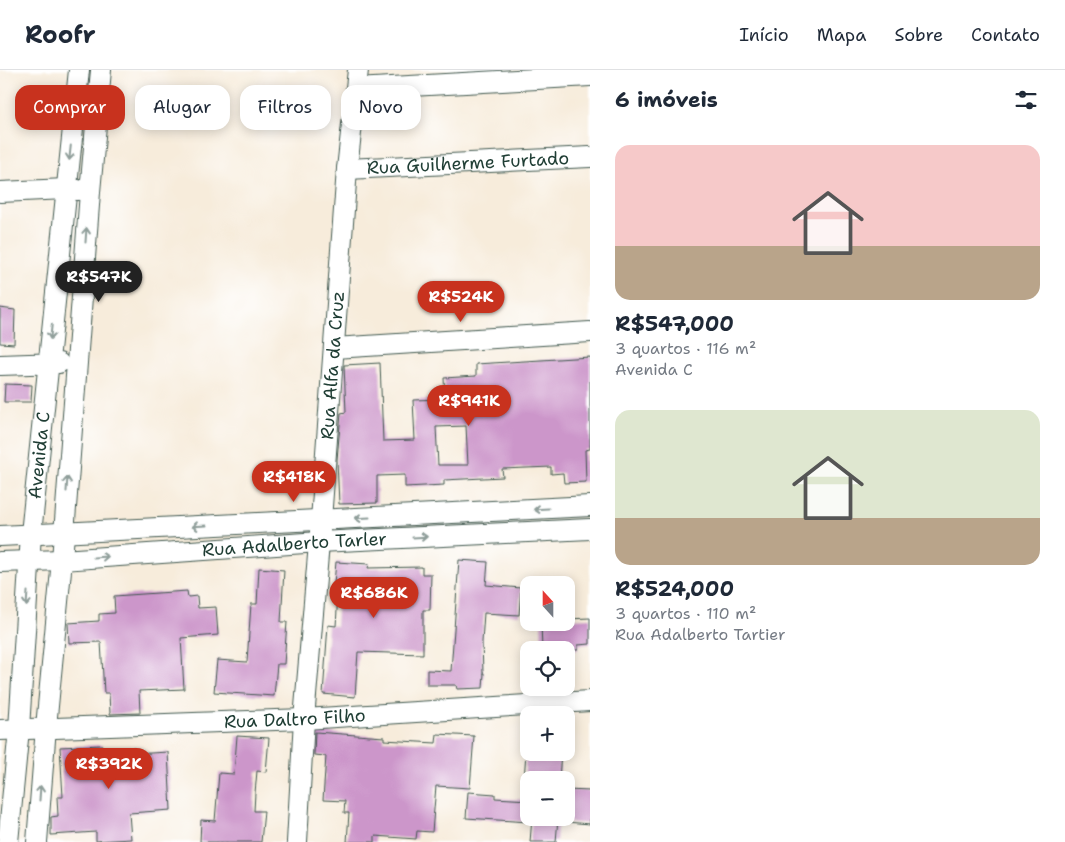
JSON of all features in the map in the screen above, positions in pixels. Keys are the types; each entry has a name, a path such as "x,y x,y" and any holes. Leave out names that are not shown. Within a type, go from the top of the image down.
{"street":[{"name":"Avenida C","path":"8,842 9,729 30,561 31,534 78,70"},
{"path":"37,842 62,560 76,362 101,70"},
{"path":"357,80 590,76"},
{"name":"Rua Alfa da Cruz","path":"297,842 304,719 347,169 357,80"},
{"name":"Rua Guilherme Furtado","path":"347,169 590,157"},
{"path":"0,192 66,189 90,192"},
{"path":"334,348 590,332"},
{"path":"0,365 76,362"},
{"name":"Rua Adalberto Tarler","path":"0,536 590,506"},
{"name":"Rua Adalberto Tarler","path":"0,562 62,560 319,542 590,529"},
{"name":"Rua Daltro Filho","path":"9,729 304,719 590,702"}],"building":[{"path":"0,308 15,310 14,344 0,343"},
{"path":"590,357 590,449 585,450 586,482 564,483 563,473 551,474 551,467 502,469 503,477 444,480 444,485 405,487 405,475 377,476 377,503 339,504 337,460 341,413 346,412 344,365 380,363 383,441 415,440 413,400 445,399 444,378 476,376 476,364","holes":["466,426 468,465 438,465 436,427"]},
{"path":"5,384 32,385 31,402 4,402"},
{"path":"459,560 488,562 486,585 520,588 519,615 484,613 482,642 483,688 457,689 456,685 427,685 427,670 451,671"},
{"path":"336,562 369,564 368,568 422,567 422,574 431,574 430,610 423,610 423,654 358,652 355,697 323,694 328,625 336,626 338,594 333,594"},
{"path":"259,568 284,570 281,622 287,622 284,664 277,664 274,696 214,692 217,660 247,662 251,604 257,604"},
{"path":"187,591 188,597 197,596 198,608 216,607 218,635 181,638 184,689 139,691 140,713 110,714 109,693 104,693 101,642 69,643 68,623 99,621 99,614 115,613 114,596"},
{"path":"590,618 590,644 578,645 578,650 575,650 575,641 542,641 541,631 575,631 575,619"},
{"path":"315,732 384,737 384,740 436,743 437,734 474,736 470,788 436,786 432,832 417,831 416,839 375,836 375,842 347,842 349,813 344,813 345,801 323,800 326,756 314,755"},
{"path":"237,736 269,738 266,772 257,771 255,793 254,811 264,811 261,842 200,842 201,820 215,821 219,773 234,774"},
{"path":"102,745 102,750 134,748 134,754 168,752 171,810 129,813 131,839 96,841 96,832 51,835 51,817 58,816 57,797 63,797 60,747"},
{"path":"525,761 560,761 560,771 525,771"},
{"path":"575,790 590,791 590,824 575,823"},
{"path":"468,792 495,794 495,798 520,799 520,821 466,818"},
{"path":"531,826 557,826 556,842 530,842"}]}
